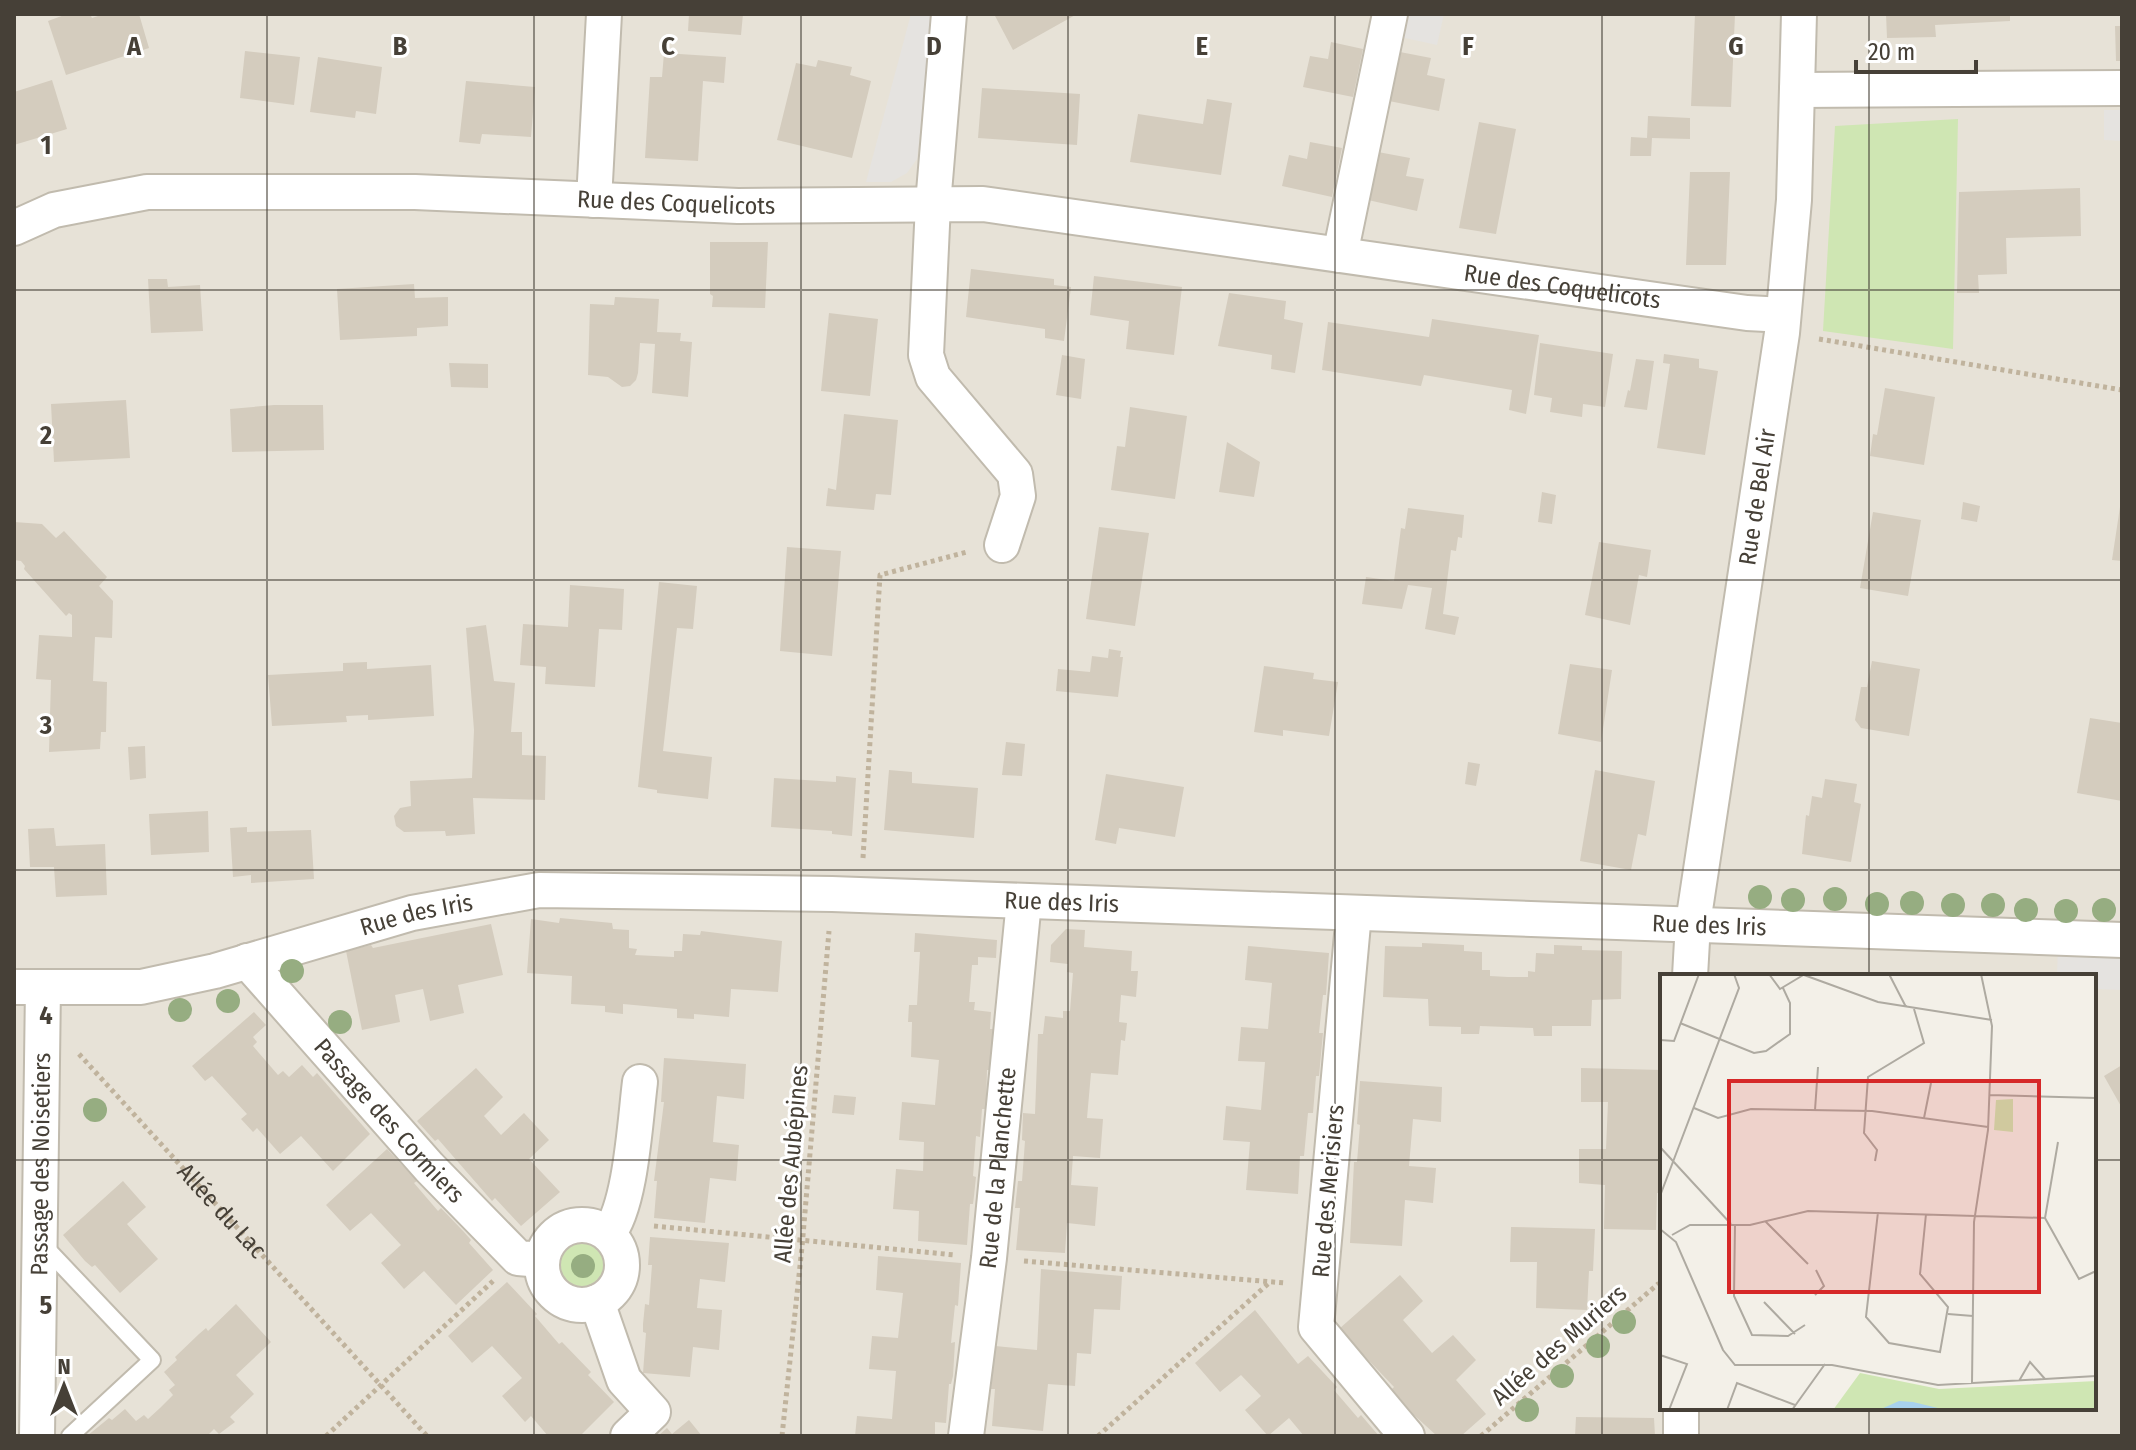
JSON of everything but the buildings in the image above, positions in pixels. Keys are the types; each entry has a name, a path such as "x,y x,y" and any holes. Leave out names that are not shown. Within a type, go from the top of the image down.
{"street":[{"path":"594,200 604,14"},
{"path":"949,14 933,204 926,355 933,377 1015,474 1018,496 1002,545"},
{"path":"1340,255 1390,14"},
{"name":"Rue de Bel Air","path":"1690,974 1693,923 1783,324 1794,200 1799,14"},
{"path":"1797,90 2122,88"},
{"name":"Rue des Coquelicots","path":"14,228 54,210 147,192 415,192 738,206 983,204 1747,313 1783,324"},
{"name":"Rue des Iris","path":"25,993 141,987 247,961 412,913 539,890 846,895 2122,940"},
{"name":"Rue de la Planchette","path":"966,1436 989,1258 1024,901"},
{"name":"Rue des Merisiers","path":"1354,913 1316,1327 1407,1436"},
{"name":"Passage des Cormiers","path":"247,961 429,1167 530,1259 558,1297 583,1305 597,1302"},
{"name":"Passage des Noisetiers","path":"25,993 39,1241 37,1436"},
{"path":"628,1436 653,1412 624,1380 597,1302 609,1295 622,1271 622,1257 612,1228 630,1161 640,1082"},
{"path":"530,1259 546,1248 552,1238 573,1226 612,1228"},
{"path":"1681,1410 1681,1436"}],"lane":[{"path":"39,1241 152,1360 70,1436"}],"path":[{"path":"1783,324 2122,390"},
{"name":"Allée des Aubépines","path":"782,1436 802,1241 846,895 880,575 943,556 1002,545"},
{"name":"Allée du Lac","path":"25,993 427,1436"},
{"path":"612,1228 802,1241 1319,1286"},
{"path":"326,1436 530,1259"},
{"path":"1098,1436 1270,1282"},
{"name":"Allée des Muriers","path":"1481,1436 1660,1284"}],"shaded area":[{"path":"14,14 2122,14 2122,1436 14,1436"},
{"path":"911,14 934,14 917,159 907,173 891,182 866,182"},
{"path":"1401,14 1444,14 1437,45 1396,36"},
{"path":"2104,110 2122,110 2122,141 2104,140"},
{"path":"2058,947 2122,950 2122,990 2096,989 2096,974 2057,974"}],"green space":[{"path":"1958,119 1953,349 1823,331 1835,126"},
{"path":"581,1241 590,1242 598,1248 604,1256 604,1274 598,1282 590,1288 581,1289 572,1288 564,1282 558,1274 557,1265 558,1256 564,1248 572,1242"}]}
